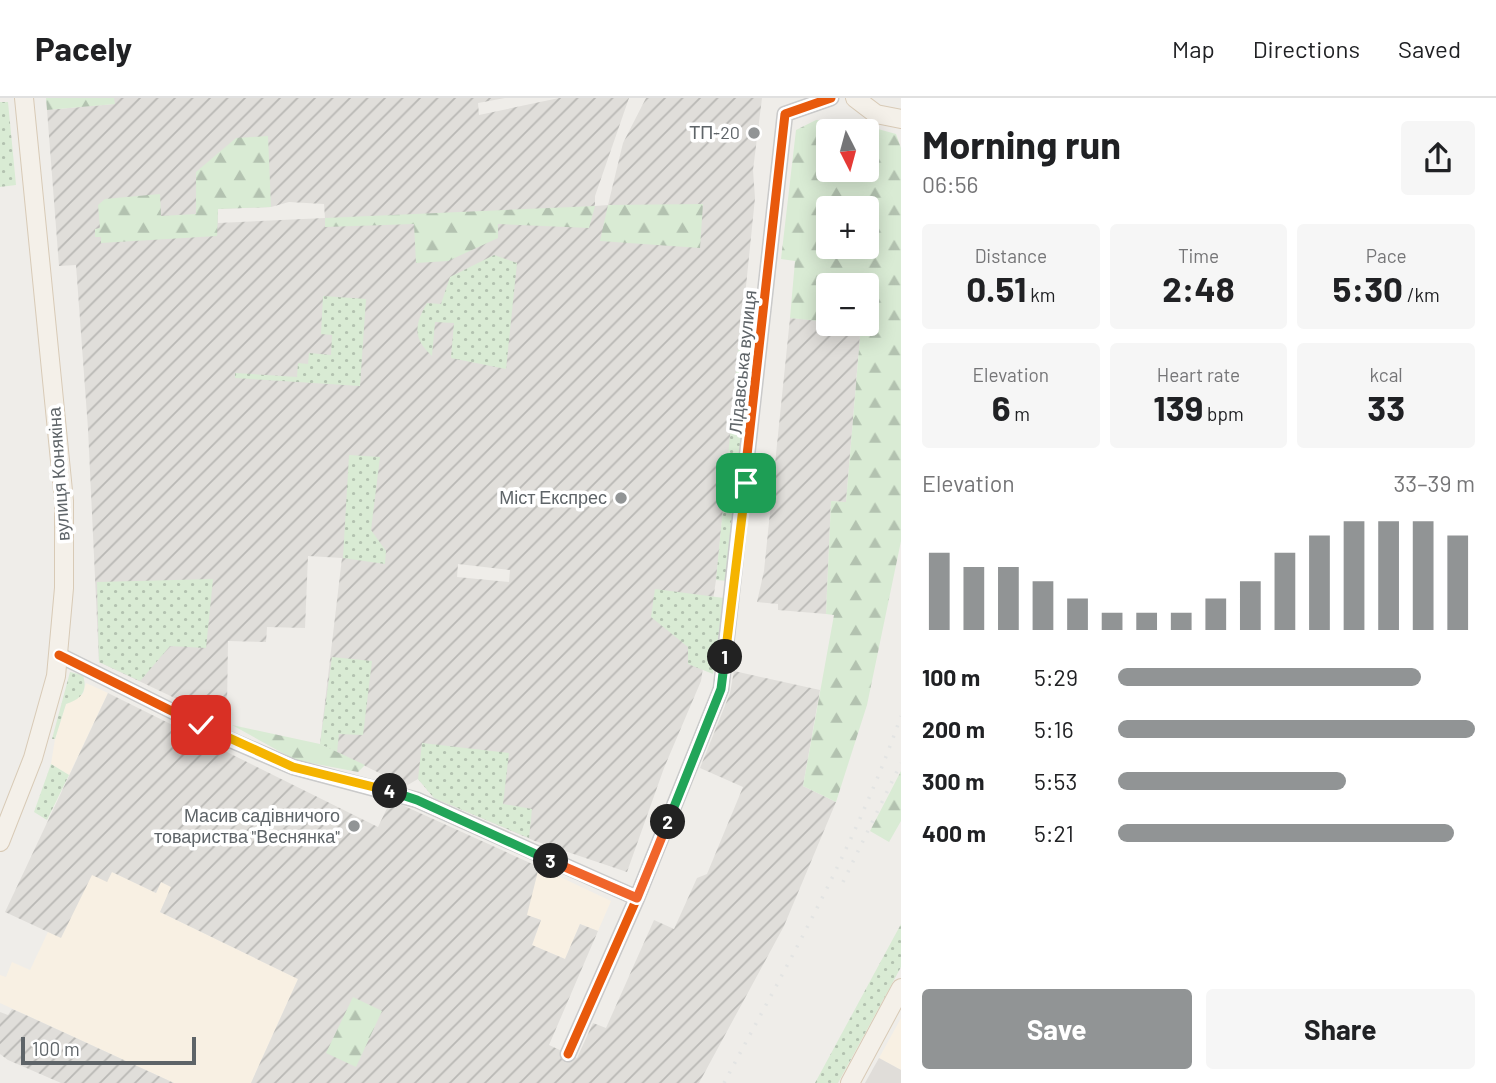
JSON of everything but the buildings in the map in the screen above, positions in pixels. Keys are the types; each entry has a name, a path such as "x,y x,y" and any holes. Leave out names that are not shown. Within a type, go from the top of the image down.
{"main road":[{"name":"вулиця Конякіна","path":"0,842 33,758 59,654 64,501 24,98"},
{"path":"855,98 876,114 901,119"},
{"path":"850,1083 901,988"}],"street":[{"name":"Лідавська вулиця","path":"568,1054 637,898 721,689 735,587 785,114 831,98"},
{"path":"59,654 226,738 293,767 417,800 637,898"}],"shaded area":[{"path":"114,98 505,98 478,103 479,115 559,98 629,98 595,196 595,206 608,205 623,143 646,98 762,98 753,170 755,198 716,580 701,681 664,768 627,872 535,841 434,798 418,779 406,786 320,744 342,558 308,556 305,628 267,627 266,642 228,641 227,707 221,720 99,662 88,429 76,265 59,266 47,110 114,104","holes":["289,202 324,204 325,218 218,223 218,209 271,207","458,564 510,570 509,582 457,577"]},
{"path":"790,318 816,320 816,336 860,336 846,502 831,501 826,614 778,610 778,604 757,602 764,571"},
{"path":"734,671 820,690 803,786 836,802 784,926 699,1083 251,1083 298,979 160,912 171,887 161,882 156,893 112,872 107,882 92,875 61,938 5,912 108,693 378,827 391,800 539,867 527,915 541,920 532,945 565,959 580,924 598,931 549,1045 577,1058 593,1023 606,1028 654,920 674,929 697,878 707,874 743,787 700,768 730,693"},
{"path":"86,683 108,693 69,775 51,764 55,739 66,704 83,694"},
{"path":"539,867 611,901 598,931 580,924 565,959 532,945 541,920 526,915"},
{"path":"112,872 156,893 161,882 172,887 160,912 298,979 251,1083 174,1083 0,1003 0,975 6,977 12,962 30,970 48,932 61,937 91,875"},
{"path":"12,1009 174,1083 61,1083 8,1060 0,1054 0,1012 8,1015"},
{"path":"901,1018 901,1070 879,1058"},
{"path":"879,1058 901,1070 901,1083 865,1083"}],"green space":[{"path":"46,98 114,98 115,104 47,110"},
{"path":"0,102 8,102 16,185 0,187"},
{"path":"816,120 816,182 879,182 879,129 896,134 901,148 901,541 867,705 836,802 803,786 834,615 826,614 831,501 846,502 860,336 879,336 879,273 816,273 816,321 790,318 795,261 781,259 796,130"},
{"path":"268,136 271,207 218,209 217,236 101,243 101,237 95,237 95,229 100,228 98,205 105,199 160,194 161,216 196,214 196,172 236,138"},
{"path":"703,204 700,248 600,241 608,205"},
{"path":"595,206 589,228 498,224 498,238 448,261 416,263 414,224 325,227 325,218"},
{"path":"494,255 517,263 506,369 451,358 454,323 435,322 432,356 421,344 418,331 427,303 441,304 450,277"},
{"path":"323,296 366,299 360,386 235,378 235,373 297,377 298,363 308,364 309,353 331,355 332,335 321,334"},
{"path":"742,312 755,314 728,581 716,580"},
{"path":"349,455 380,457 371,530 386,551 385,564 343,558"},
{"path":"213,579 206,648 170,646 140,681 99,662 97,582"},
{"path":"655,589 724,598 713,674 688,664 688,647 651,617"},
{"path":"332,657 372,661 363,735 339,734 337,752 320,744"},
{"path":"70,672 83,675 84,690 76,700 66,704 55,739 52,739"},
{"path":"232,725 320,744 365,765 358,772 295,760"},
{"path":"422,743 509,753 503,804 532,809 529,838 434,798 418,779"},
{"path":"51,764 69,775 47,820 34,812"},
{"path":"901,771 901,821 889,842 870,831"},
{"path":"901,924 901,967 838,1083 815,1083"},
{"path":"353,997 382,1011 356,1067 326,1053"}],"railway":[{"path":"724,1083 842,857 901,716"},
{"path":"843,882 901,763"}],"cycle path":[{"path":"568,1054 637,898 721,689 785,114 831,98"},
{"path":"59,655 226,738 293,767 417,800 637,898"}],"place":[{"name":"ТП-20","path":"754,133"},
{"name":"Міст Експрес","path":"621,498"},
{"name":"Масив садівничого товариства \"Веснянка\"","path":"354,826"}],"route":[{"path":"201,725 293,767 417,800 637,898 721,689 746,483"}]}
